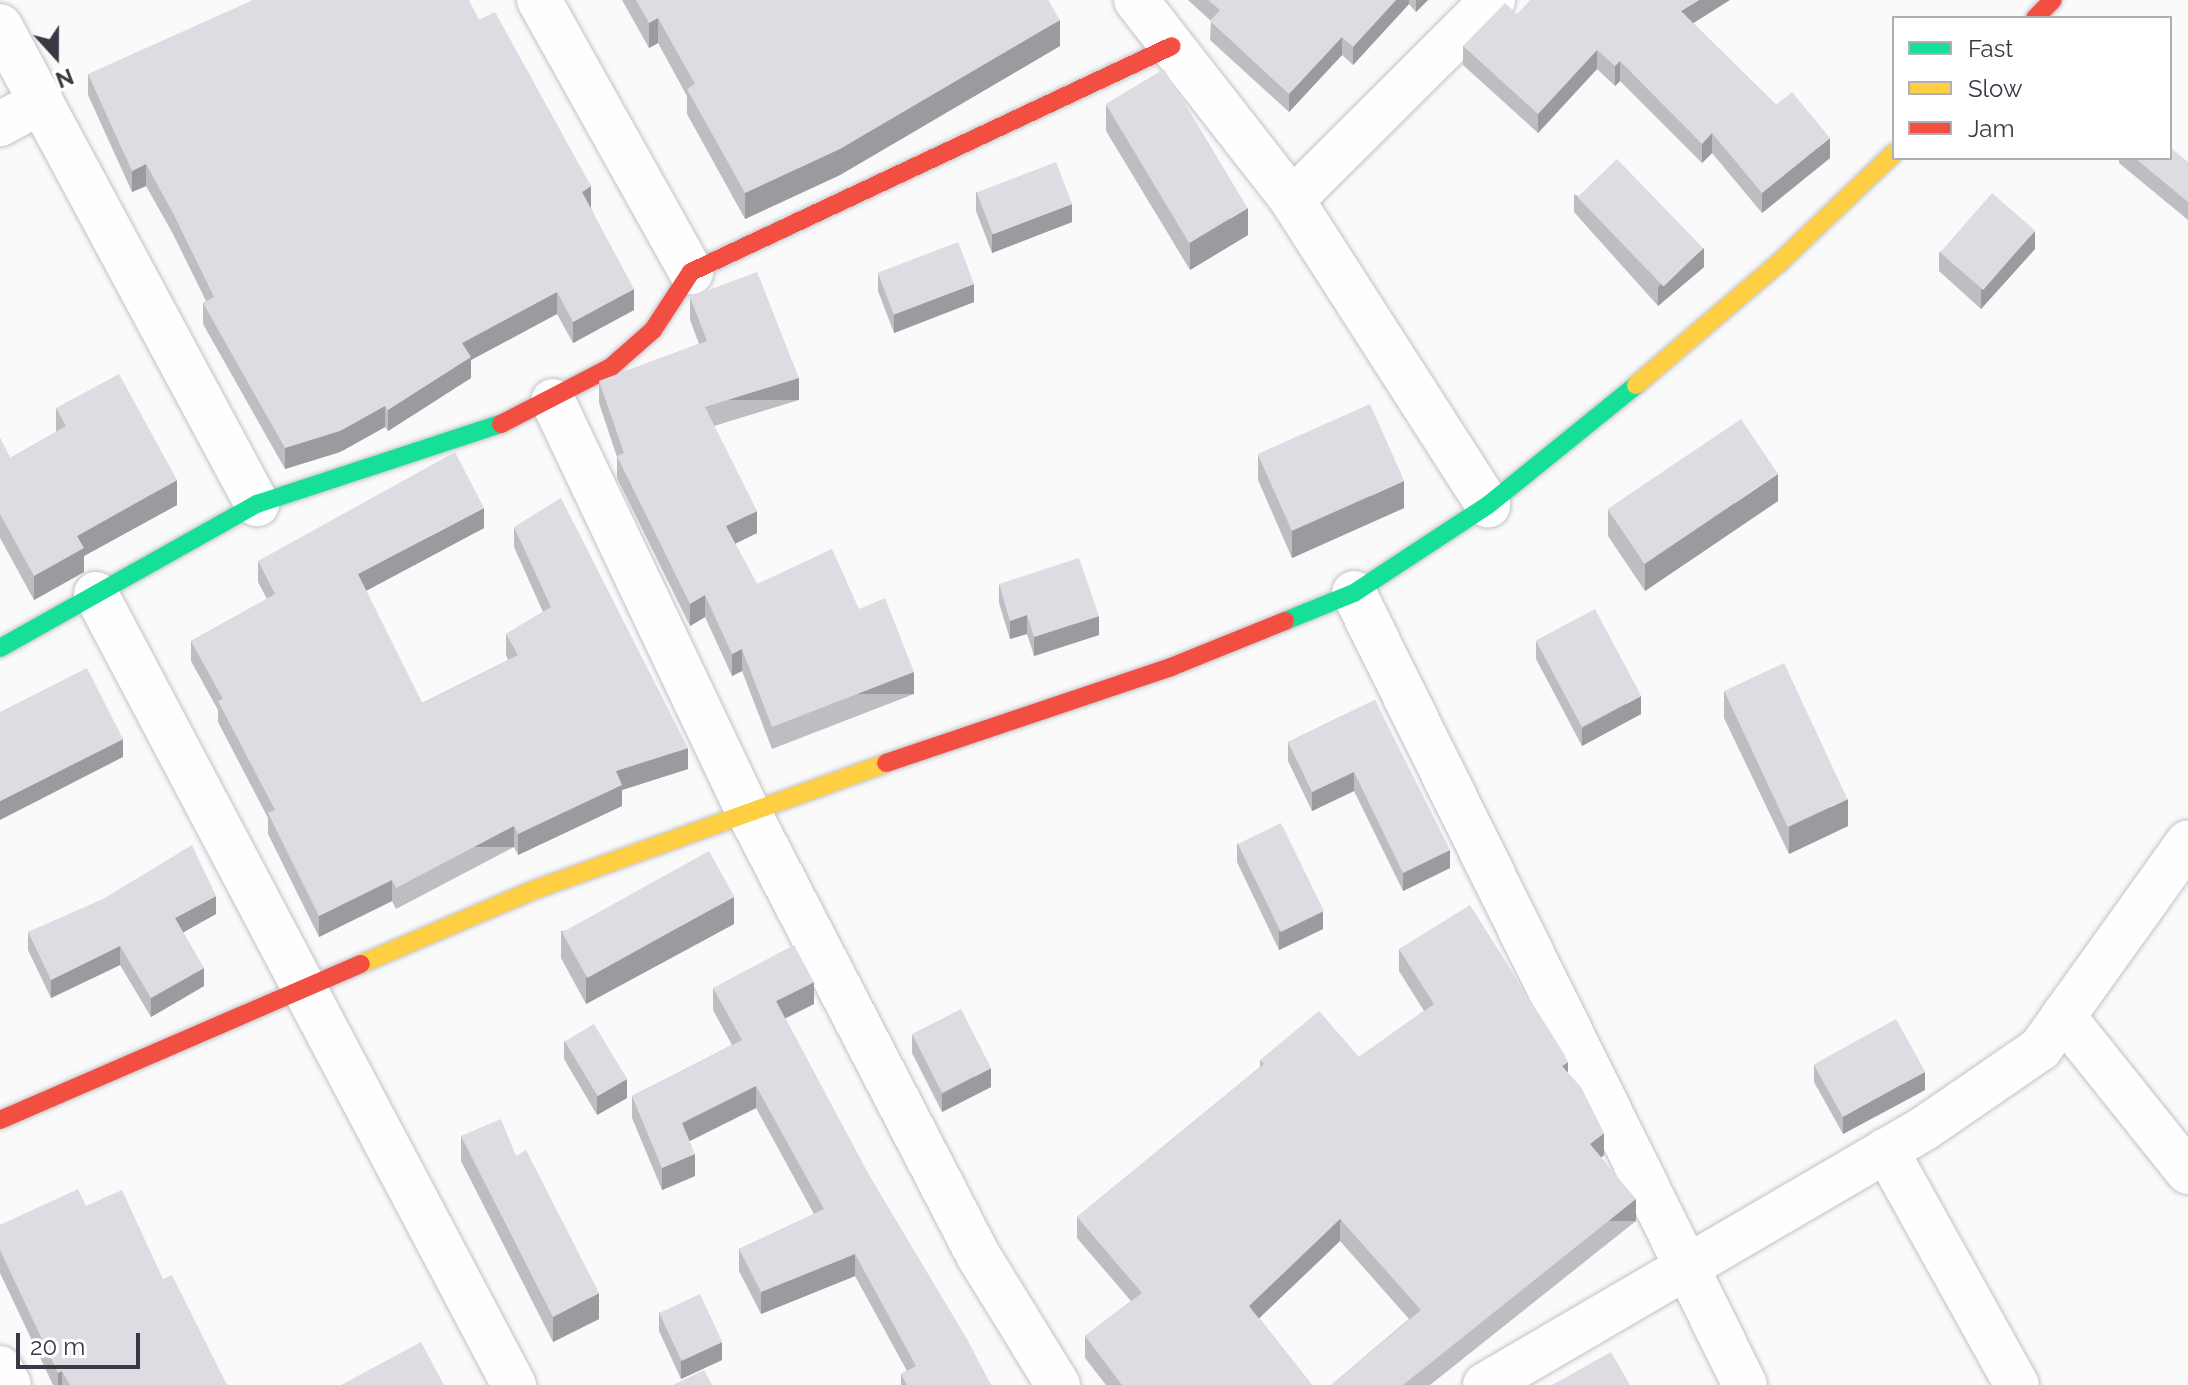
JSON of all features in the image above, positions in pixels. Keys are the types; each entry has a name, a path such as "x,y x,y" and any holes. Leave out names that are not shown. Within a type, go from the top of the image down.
{"street":[{"path":"539,0 691,272"},
{"path":"1136,0 1292,200 1488,505"},
{"path":"1292,200 1493,0"},
{"path":"2037,16 2053,0"},
{"path":"0,26 257,504"},
{"path":"0,648 257,504 466,439 553,401 611,367 653,330 691,272 1172,46"},
{"path":"0,124 41,102"},
{"path":"0,1120 301,987 747,809 1171,667 1354,593 1488,505 1780,262 1892,155"},
{"path":"553,401 747,809 978,1255 1058,1385"},
{"path":"1354,593 1688,1262 1745,1385"},
{"path":"96,594 514,1385"},
{"path":"1485,1385 1688,1262 1886,1150 2040,1049 2188,842"},
{"path":"2063,1016 2188,1172"},
{"path":"1886,1150 2017,1385"},
{"path":"0,1368 9,1385"}],"building":[{"path":"253,0 469,0 479,20 495,12 591,186 582,192 634,289 573,322 557,292 462,343 471,357 388,410 385,406 340,431 285,448 203,303 214,297 173,213 146,164 132,171 88,74"},
{"path":"636,0 1048,0 1060,20 840,149 745,193 687,89 695,84 658,18 649,23"},
{"path":"1208,0 1396,0 1353,47 1342,37 1289,94 1210,21 1220,10"},
{"path":"1530,0 1699,0 1681,11 1776,105 1792,92 1830,138 1762,193 1712,133 1702,144 1620,61 1615,66 1597,50 1538,114 1463,46 1505,3 1517,14"},
{"path":"1164,69 1247,208 1189,243 1106,104"},
{"path":"2172,149 2188,162 2188,202 2137,160 2172,160"},
{"path":"1617,159 1703,248 1664,286 1577,197"},
{"path":"1056,162 1072,204 993,234 977,192"},
{"path":"1992,193 2035,230 1983,290 1940,253"},
{"path":"958,242 974,284 894,315 878,273"},
{"path":"757,272 799,378 705,407 757,511 726,526 757,584 832,549 859,609 885,598 914,672 772,727 742,649 732,654 705,595 690,604 617,456 624,453 599,381 707,341 690,297"},
{"path":"119,374 177,480 77,536 84,548 34,576 0,514 0,438 10,458 66,426 56,408"},
{"path":"1370,404 1404,481 1292,531 1258,454"},
{"path":"1741,419 1778,474 1644,564 1608,509"},
{"path":"455,452 484,508 358,574 422,703 518,655 506,634 551,607 514,527 561,498 688,748 616,771 622,785 518,834 514,826 396,888 392,880 319,916 268,813 275,810 218,701 223,699 191,641 275,594 258,561"},
{"path":"1079,558 1099,616 1034,637 1027,615 1010,621 999,584"},
{"path":"1595,609 1641,696 1582,727 1536,640"},
{"path":"1784,663 1847,799 1788,827 1724,691"},
{"path":"87,668 123,739 0,801 0,712"},
{"path":"1375,700 1450,850 1403,873 1354,772 1312,792 1288,742"},
{"path":"1281,823 1324,911 1281,932 1238,844"},
{"path":"192,845 216,896 175,918 204,968 151,998 120,946 51,980 28,932 103,899"},
{"path":"709,851 734,896 587,978 562,932"},
{"path":"1470,905 1563,1052 1568,1062 1562,1066 1581,1087 1604,1133 1590,1144 1636,1199 1403,1385 1331,1385 1421,1310 1340,1219 1249,1306 1312,1385 1122,1385 1085,1336 1142,1293 1077,1217 1264,1064 1260,1060 1319,1011 1359,1057 1434,1004 1399,949"},
{"path":"794,945 814,982 776,1001 866,1170 991,1385 907,1385 901,1374 916,1366 855,1254 761,1292 739,1249 824,1209 756,1086 682,1123 695,1154 662,1168 632,1096 742,1040 713,988"},
{"path":"961,1009 991,1068 942,1093 912,1034"},
{"path":"1896,1019 1925,1071 1843,1117 1814,1065"},
{"path":"594,1024 627,1079 598,1096 565,1042"},
{"path":"501,1119 516,1156 526,1150 599,1293 553,1317 461,1136"},
{"path":"78,1189 86,1206 122,1190 163,1279 172,1275 227,1385 70,1385 62,1371 58,1373 0,1250 0,1225"},
{"path":"700,1294 722,1342 682,1361 659,1313"},
{"path":"421,1342 444,1385 341,1385"},
{"path":"1611,1352 1630,1385 1552,1385"},
{"path":"704,1370 712,1385 673,1385"}],"traffic: fast":[{"path":"1285,621 1354,593 1488,505 1636,385"},
{"path":"0,648 257,504 501,424"}],"traffic: slow":[{"path":"1636,385 1780,262 1892,155"},
{"path":"361,964 534,890 886,763"}],"traffic: jam":[{"path":"2037,16 2053,0"},
{"path":"501,424 611,367 653,330 691,272 1172,46"},
{"path":"886,763 1171,667 1285,621"},
{"path":"0,1120 361,964"}]}
